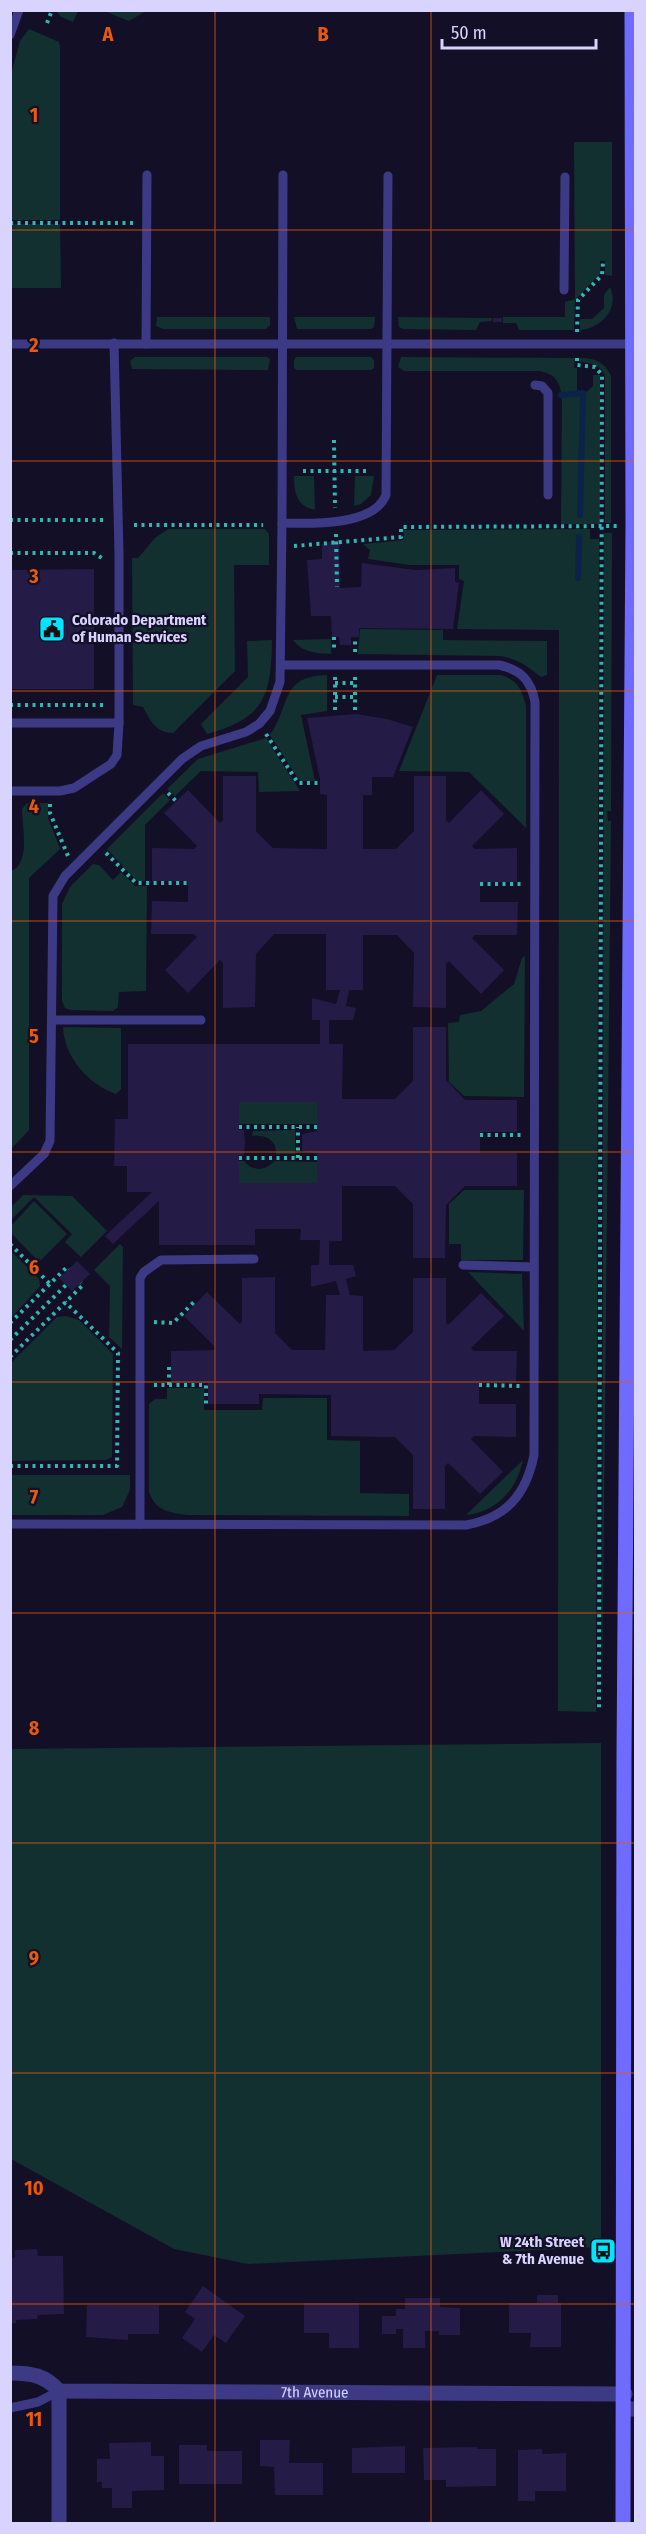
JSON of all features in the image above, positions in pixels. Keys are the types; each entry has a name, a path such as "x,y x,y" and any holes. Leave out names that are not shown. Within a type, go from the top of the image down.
{"street":[{"path":"623,2523 628,2404 630,2248 630,1757 627,1540 633,526 632,10"},
{"path":"627,1540 636,1561"},
{"path":"630,2085 636,2053"},
{"path":"10,2373 30,2373 50,2381 60,2391 59,2523"},
{"name":"7th Avenue","path":"60,2391 628,2404"}],"lane":[{"path":"10,35 19,10"},
{"path":"146,344 147,175"},
{"path":"10,1186 44,1154 51,1141 53,896 58,886 187,755 201,746 232,738 259,724 270,711 276,696 281,665 283,176"},
{"path":"282,523 314,523 365,516 375,511 383,503 386,495 388,176"},
{"path":"564,290 565,177"},
{"path":"10,344 632,344"},
{"path":"10,791 50,791 74,788 111,764 117,755 119,744 118,494 114,344"},
{"path":"535,385 542,386 548,393 548,495"},
{"path":"10,1524 466,1526 493,1519 515,1499 531,1471 534,1455 535,884 535,702 532,689 520,672 499,665 281,665"},
{"path":"10,723 119,723"},
{"path":"52,1020 201,1020"},
{"path":"140,1524 139,1322 141,1278 151,1266 161,1260 254,1259"},
{"path":"463,1266 534,1267"},
{"path":"10,2408 38,2402 60,2391"}],"path":[{"path":"47,22 52,10"},
{"path":"10,223 147,222"},
{"path":"599,1710 602,375 595,367 577,365 577,344 578,300 602,275 603,262"},
{"path":"303,471 367,471"},
{"path":"10,520 104,520"},
{"path":"134,525 263,525"},
{"path":"282,547 401,537 401,527 633,526"},
{"path":"10,554 94,553 104,558 106,562"},
{"path":"334,683 355,683"},
{"path":"10,705 106,705 106,693"},
{"path":"335,697 355,697"},
{"path":"259,724 298,783 320,783"},
{"path":"50,791 50,813 73,869"},
{"path":"97,844 136,883 188,884"},
{"path":"480,884 535,884"},
{"path":"239,1127 317,1127"},
{"path":"298,1127 298,1158"},
{"path":"480,1135 534,1135"},
{"path":"239,1158 317,1158"},
{"path":"10,1244 50,1284"},
{"path":"10,1323 67,1267 69,1269"},
{"path":"10,1357 82,1285 81,1283"},
{"path":"10,1340 66,1285"},
{"path":"10,1466 117,1466 118,1353 65,1302"},
{"path":"139,1322 173,1323 194,1302 195,1304"},
{"path":"169,1385 169,1367 171,1367"},
{"path":"139,1385 206,1385 206,1404"},
{"path":"479,1385 533,1386"}],"green space":[{"path":"56,11 78,11 73,22 61,17"},
{"path":"104,11 146,11 129,21"},
{"path":"29,29 59,42 60,46 60,220 11,220 11,74 20,41"},
{"path":"574,142 612,142 612,276 605,275 605,261 600,261 600,274 575,300 574,330 519,330 516,323 503,323 503,317 565,317 565,302 575,299"},
{"path":"11,224 60,224 61,288 11,288"},
{"path":"610,287 612,302 607,316 595,326 580,330 580,319 592,319 604,308 604,295"},
{"path":"157,317 270,317 270,325 266,329 163,329 156,326"},
{"path":"294,317 375,317 374,327 371,329 297,329"},
{"path":"398,317 492,318 492,321 480,322 476,330 403,329 399,327"},
{"path":"135,357 267,357 270,359 268,370 132,369 130,361"},
{"path":"296,357 371,357 374,360 374,368 371,370 297,370 294,368"},
{"path":"401,357 575,358 577,392 586,392 593,386 593,375 600,375 600,524 561,524 562,401 561,390 554,377 539,371 404,371 398,367"},
{"path":"580,358 599,362 606,367 611,376 611,523 605,523 605,376 598,367 580,362"},
{"path":"294,476 314,476 315,510 304,505 297,498"},
{"path":"355,476 374,476 371,495 361,504 354,506"},
{"path":"168,529 265,529 269,534 269,565 234,565 235,671 173,733 162,731 151,721 143,707 133,705 132,558 138,558 155,538"},
{"path":"590,529 590,539 599,539 596,1712 558,1711 559,630 457,629 464,581 459,579 459,565 410,565 368,559 370,550 363,544 404,540 404,530"},
{"path":"604,533 612,533 611,811 607,811 608,821 611,821 602,1711"},
{"path":"360,629 443,630 443,640 547,641 547,675 541,677 518,661 500,656 358,654"},
{"path":"331,639 331,654 305,650 293,640"},
{"path":"272,640 270,676 261,702 253,712 241,720 207,734 201,724 248,677 247,641"},
{"path":"327,675 327,711 301,715 315,781 300,781 270,735 294,687 301,681 312,677"},
{"path":"437,675 501,675 512,680 521,690 526,706 526,828 469,772 399,771"},
{"path":"266,738 300,791 259,792 258,772 201,771 175,796 167,789 198,759"},
{"path":"163,793 170,800 145,825 145,881 137,881 107,849"},
{"path":"27,803 48,803 48,818 60,849 29,878 29,1130 11,1149 11,871 21,861 23,853 22,809"},
{"path":"93,864 99,865 113,880 121,872 135,886 147,886 146,991 119,992 118,1007 113,1011 70,1010 65,1008 62,1001 62,904 70,887"},
{"path":"525,956 524,1097 464,1096 449,1082 448,1023 459,1022 460,1015 481,1011 514,984 522,958"},
{"path":"63,1027 121,1028 121,1089 116,1094 96,1084 80,1068 68,1049"},
{"path":"239,1102 317,1102 317,1124 239,1124"},
{"path":"295,1130 295,1154 276,1154 275,1145 270,1139 252,1136 253,1131"},
{"path":"239,1161 244,1161 251,1167 259,1169 267,1167 274,1161 317,1162 317,1183 239,1183"},
{"path":"464,1190 524,1190 523,1260 461,1260 461,1244 449,1244 449,1204"},
{"path":"23,1195 72,1196 107,1231 81,1257 65,1242 72,1234 34,1197 11,1220 11,1207"},
{"path":"34,1201 67,1234 39,1262 11,1233 11,1226"},
{"path":"120,1244 123,1247 122,1349 109,1337 110,1286 94,1270"},
{"path":"11,1251 39,1279 40,1286 11,1318"},
{"path":"468,1272 522,1274 524,1331"},
{"path":"66,1316 79,1320 113,1354 112,1457 106,1460 11,1461 11,1363 57,1317"},
{"path":"167,1388 204,1388 204,1410 262,1410 263,1398 327,1398 327,1440 360,1441 360,1493 409,1494 409,1516 189,1515 160,1508 149,1492 149,1404 155,1399 167,1399"},
{"path":"523,1460 516,1480 504,1497 487,1509 466,1515"},
{"path":"11,1475 130,1475 130,1490 122,1507 103,1515 11,1515"},
{"path":"601,1743 601,2247 248,2264 174,2249 11,2159 11,1749"}],"building":[{"path":"493,318 502,318 502,322 493,322"},
{"path":"339,540 340,588 361,587 362,563 415,570 455,568 455,582 459,583 453,629 359,628 359,637 351,637 351,645 340,645 339,637 332,637 331,616 311,616 307,560 322,559 322,544"},
{"name":"Colorado Department of Human Services","path":"94,569 94,689 10,689 10,570"},
{"path":"356,714 387,719 413,727 393,777 372,777 372,795 363,795 363,849 396,849 414,831 414,776 446,776 446,821 449,823 481,790 504,814 472,846 474,849 517,848 517,882 480,882 480,902 518,902 517,935 475,935 472,938 504,970 481,994 449,961 446,964 446,1008 413,1007 414,953 397,935 363,935 363,990 349,990 346,1006 356,1008 353,1020 329,1020 329,1044 343,1044 342,1099 395,1099 413,1081 413,1027 446,1027 446,1080 465,1100 517,1100 517,1132 480,1132 480,1153 517,1153 517,1186 465,1186 446,1205 445,1258 413,1258 413,1204 395,1186 342,1186 342,1241 329,1241 329,1265 353,1265 356,1276 346,1279 350,1295 363,1296 363,1351 394,1350 413,1332 413,1278 446,1278 446,1322 448,1325 481,1293 504,1316 471,1348 474,1351 517,1351 516,1382 479,1382 479,1404 516,1404 516,1437 474,1436 471,1439 503,1472 480,1494 448,1463 445,1466 445,1509 413,1509 413,1455 395,1437 331,1436 331,1395 259,1394 259,1404 208,1404 208,1383 171,1383 171,1351 214,1350 216,1348 184,1316 207,1292 240,1324 242,1322 242,1278 275,1277 275,1333 292,1350 325,1350 326,1295 340,1295 336,1281 311,1287 311,1265 319,1265 320,1240 300,1240 301,1229 255,1229 255,1245 159,1245 159,1201 113,1244 105,1236 152,1192 127,1192 127,1166 114,1166 115,1119 128,1119 128,1044 320,1044 320,1020 312,1020 312,998 336,1004 340,990 326,990 326,934 274,934 256,954 255,1007 223,1008 223,963 220,960 188,993 165,970 197,937 194,934 151,934 152,901 188,902 188,881 152,881 152,848 194,849 197,846 164,813 188,790 220,823 223,820 223,776 256,776 256,831 273,848 327,849 327,795 320,794 320,779 307,718","holes":["239,1102 317,1102 317,1131 302,1134 302,1151 317,1154 317,1183 239,1183 239,1155 244,1155 245,1143 244,1130 239,1130"]},
{"path":"77,1261 90,1274 72,1291 59,1278"},
{"path":"37,2249 38,2256 63,2256 64,2314 38,2315 37,2319 16,2320 16,2323 10,2323 10,2258 15,2258 15,2250"},
{"path":"203,2286 245,2316 226,2343 214,2335 202,2352 182,2338 195,2319 185,2312"},
{"path":"537,2295 558,2295 558,2303 561,2303 561,2347 530,2347 531,2333 509,2333 509,2303 537,2303"},
{"path":"405,2298 440,2298 440,2307 460,2308 460,2335 439,2335 439,2331 425,2331 425,2348 403,2348 403,2329 396,2329 396,2334 382,2334 382,2316 396,2316 396,2309 405,2309"},
{"path":"304,2303 359,2303 359,2348 329,2348 329,2333 304,2333"},
{"path":"87,2305 159,2305 159,2334 128,2334 128,2340 86,2337"},
{"path":"260,2440 290,2440 289,2463 323,2463 323,2495 275,2495 274,2467 260,2466"},
{"path":"151,2442 151,2456 164,2456 164,2490 132,2491 132,2508 112,2508 112,2488 102,2488 102,2482 97,2482 97,2459 110,2459 109,2443"},
{"path":"179,2445 207,2445 207,2451 242,2451 242,2484 179,2484"},
{"path":"405,2446 405,2473 352,2473 352,2448"},
{"path":"477,2447 477,2449 496,2449 496,2486 446,2487 446,2480 424,2480 423,2448"},
{"path":"542,2449 542,2454 566,2453 566,2491 535,2491 535,2501 518,2501 518,2450"}],"waterway":[{"path":"561,395 583,393 580,515"},
{"path":"578,578 579,537"}],"place":[{"name":"Colorado Department of Human Services","path":"52,629"},
{"name":"W 24th Street & 7th Avenue","path":"603,2251"}]}
